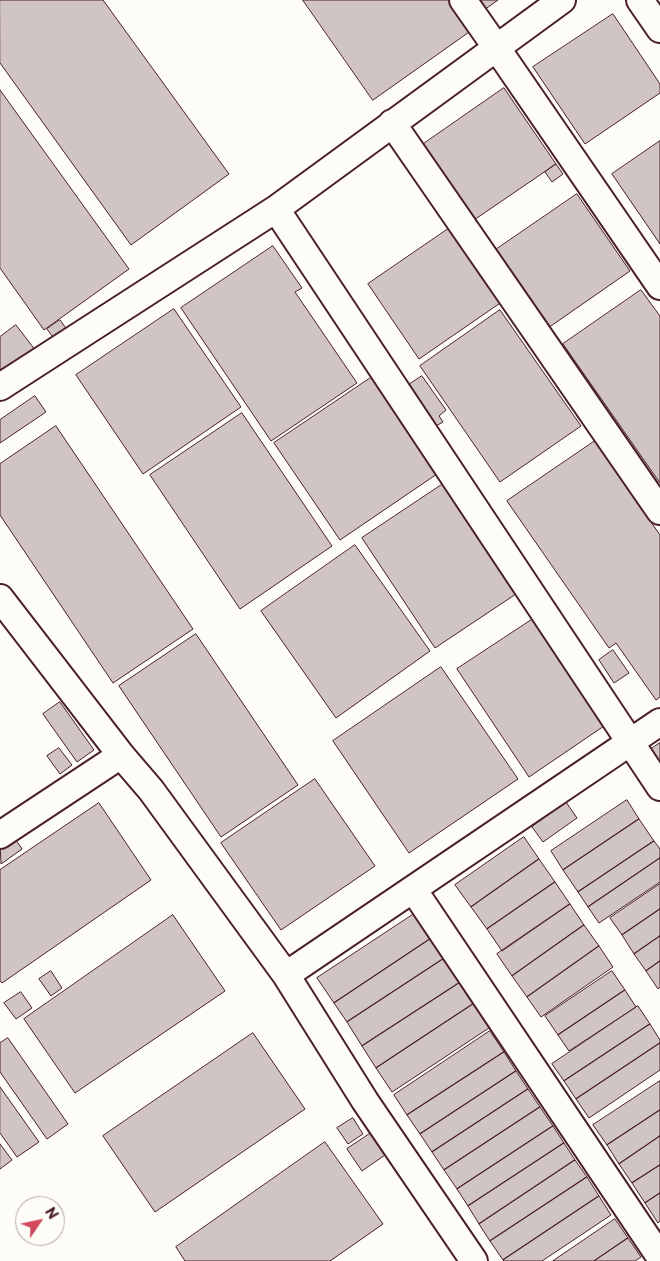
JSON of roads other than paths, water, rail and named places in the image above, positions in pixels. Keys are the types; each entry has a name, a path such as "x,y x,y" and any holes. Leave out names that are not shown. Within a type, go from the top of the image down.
{"lane":[{"path":"463,0 660,286"},
{"path":"0,387 276,209 562,0"},
{"path":"640,0 660,29"},
{"path":"392,123 660,511"},
{"path":"276,209 660,787"},
{"path":"0,598 121,755 151,790 286,975 364,1101 474,1261"},
{"path":"286,975 660,722"},
{"path":"0,835 121,755"},
{"path":"413,889 660,1257"}]}
